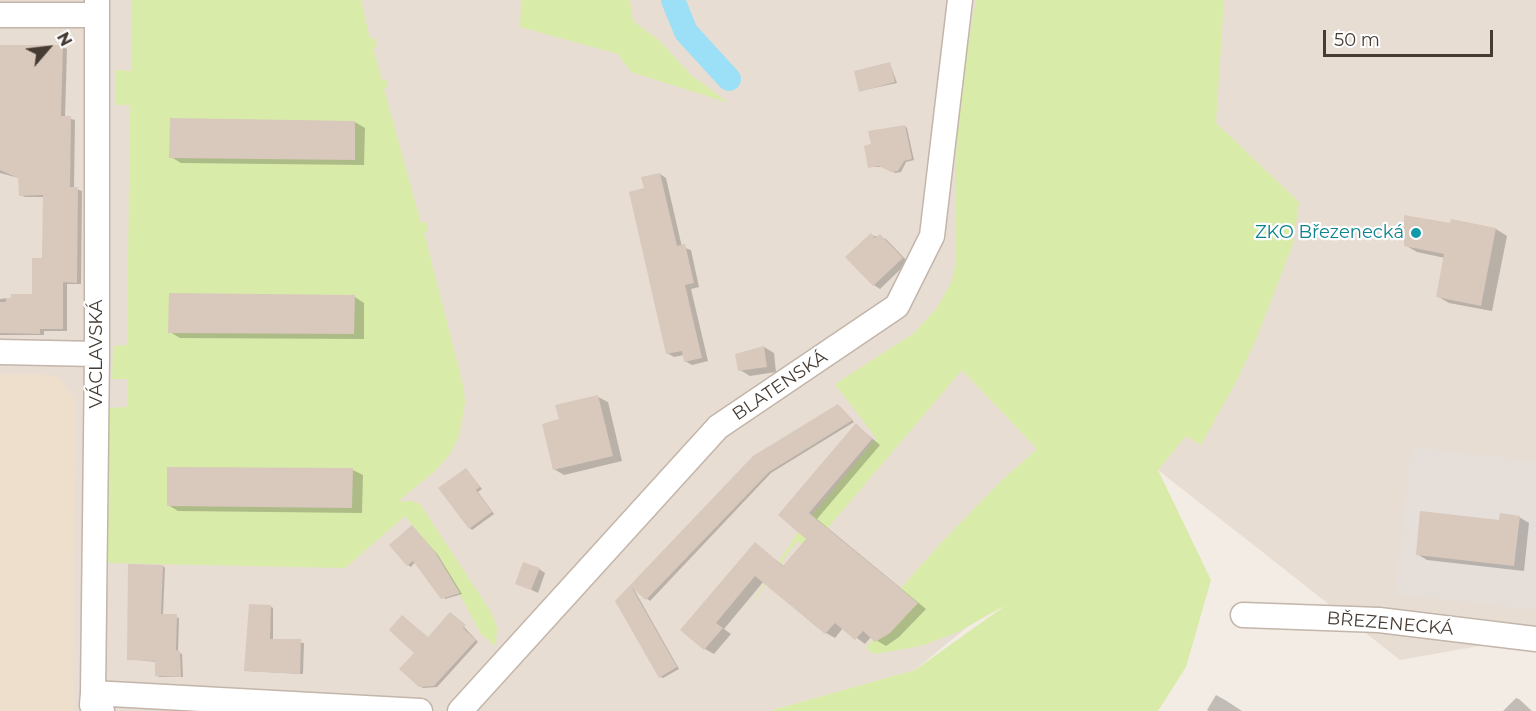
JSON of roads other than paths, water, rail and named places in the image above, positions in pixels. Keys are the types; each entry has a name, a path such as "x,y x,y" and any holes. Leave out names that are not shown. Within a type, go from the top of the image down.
{"street":[{"name":"BLATENSKÁ","path":"460,711 718,427 897,306 932,236 960,0"},
{"path":"0,15 97,8"},
{"name":"VÁCLAVSKÁ","path":"96,705 97,8"},
{"path":"0,352 97,354"},
{"name":"BŘEZENECKÁ","path":"1243,615 1379,620 1536,639"},
{"path":"96,705 420,711"}],"waterway":[{"path":"673,0 686,32 729,79"}],"place":[{"name":"ZKO Březenecká","path":"1416,233"}]}
